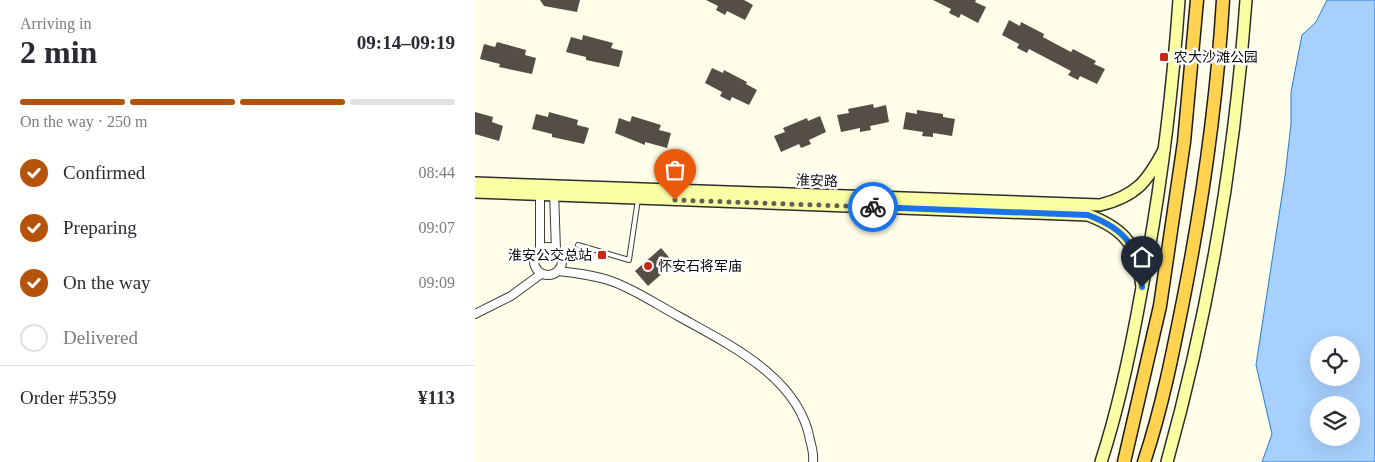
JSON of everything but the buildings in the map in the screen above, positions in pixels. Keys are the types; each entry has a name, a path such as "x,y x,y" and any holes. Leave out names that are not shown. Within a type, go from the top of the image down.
{"highway":[{"path":"1124,462 1160,306 1184,142 1197,0"},
{"path":"1144,462 1172,354 1197,225 1221,40 1223,0"}],"main road":[{"path":"1101,462 1116,408 1142,287 1173,84 1179,0"},
{"path":"1167,462 1192,368 1223,201 1236,105 1246,0"},
{"name":"淮安路","path":"475,192 554,190 1100,206 1119,200 1138,189 1151,174 1163,150"},
{"name":"淮安路","path":"475,182 540,190"},
{"name":"淮安路","path":"554,190 638,198 1088,215 1110,224 1124,234 1136,255 1142,287"}],"street":[{"path":"540,190 540,249 534,262 541,274"},
{"path":"554,190 557,250 562,262 558,271"},
{"path":"540,249 548,247 557,250"},
{"path":"475,314 511,296 541,274 550,275 558,271 601,278 627,287 758,364 775,379 793,401 809,432 814,456 813,462"}],"lane":[{"path":"578,245 629,260 638,198"}],"water":[{"path":"1327,0 1375,0 1375,462 1262,462 1272,434 1256,365 1285,176 1291,124 1291,92 1302,35 1316,22"}],"way so far":[{"path":"675,200 873,207"}],"place":[{"name":"农大沙滩公园","path":"1164,57"},
{"name":"淮安公交总站","path":"602,255"},
{"name":"怀安石将军庙","path":"648,266"}],"route":[{"path":"873,207 1088,215 1110,224 1124,234 1133,248 1140,265 1142,287"}]}
